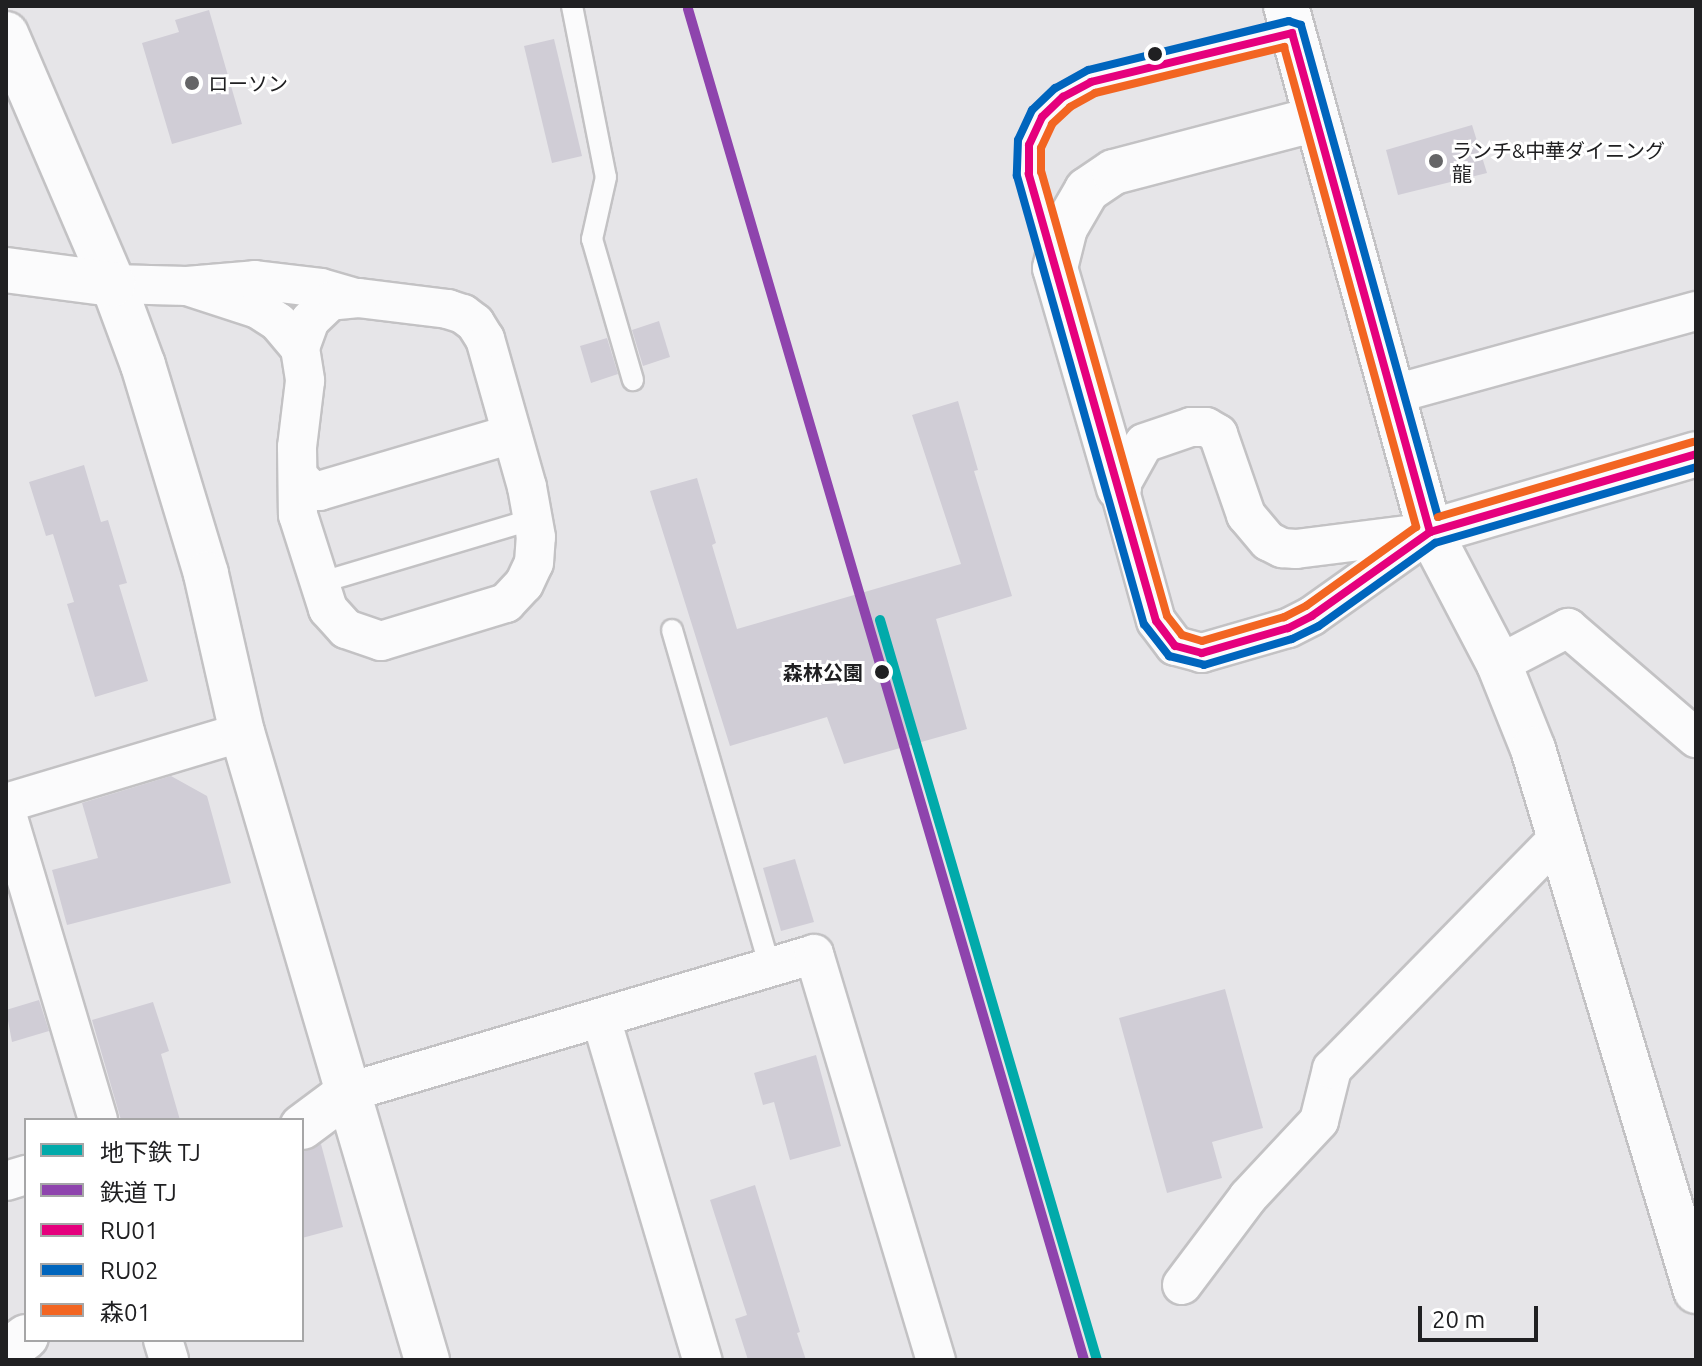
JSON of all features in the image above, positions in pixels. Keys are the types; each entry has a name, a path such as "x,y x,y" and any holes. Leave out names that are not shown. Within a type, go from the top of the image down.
{"street":[{"path":"1289,19 1430,532 1499,664 1533,749 1696,1291"},
{"path":"6,34 113,284 143,365 206,574 242,732 427,1360"},
{"path":"1316,119 1114,172 1087,190 1065,228 1055,268 1156,621 1175,646 1202,653 1300,622 1430,532"},
{"path":"6,270 113,284 187,286 255,280 321,288 358,298 448,309 463,314 475,323 485,339 534,519 534,563 524,584 506,603 381,641 346,629 328,609 298,515 297,447 305,381 300,348 310,320 330,301 358,298"},
{"path":"187,286 258,309 278,322 300,348"},
{"path":"1391,395 1696,311"},
{"path":"1099,419 1120,440 1144,443 1191,427 1206,427 1218,434 1246,515 1268,541 1282,548 1296,549 1430,532 1696,454"},
{"path":"299,477 308,487 319,491 512,434"},
{"path":"1119,488 1144,443"},
{"path":"1499,664 1568,628 1696,738"},
{"path":"6,803 242,732"},
{"path":"6,811 97,1118"},
{"path":"1182,1285 1248,1197 1319,1121 1332,1069 1559,837"},
{"path":"304,1126 349,1092 814,954 936,1360"},
{"path":"601,1018 702,1360"},
{"path":"6,1352 24,1338"}],"lane":[{"path":"572,6 606,177 592,239 633,380"},
{"path":"1055,268 1029,174 1029,145 1042,117 1063,97 1091,82 1289,19"},
{"path":"319,583 534,519"},
{"path":"672,630 770,967"}],"building":[{"name":"ローソン","path":"209,10 242,124 172,144 142,43 179,32 175,20"},
{"path":"554,39 582,156 552,163 524,46"},
{"name":"ランチ&中華ダイニング 龍","path":"1472,125 1487,173 1398,195 1386,150"},
{"path":"659,321 670,357 643,366 632,330"},
{"path":"607,338 618,374 591,383 580,346"},
{"path":"958,401 978,470 974,471 1012,596 936,619 967,729 844,764 827,717 730,746 650,491 697,478 716,543 712,545 737,629 961,564 912,415"},
{"path":"84,465 101,522 108,520 127,583 119,585 148,681 95,697 67,604 74,602 53,534 46,536 29,482"},
{"path":"171,776 207,796 231,883 67,925 52,870 98,858 82,803"},
{"path":"795,859 814,922 781,931 763,868"},
{"path":"1225,989 1263,1128 1212,1142 1222,1178 1167,1193 1119,1018"},
{"path":"39,1000 49,1031 12,1042 6,1010"},
{"path":"153,1002 169,1051 161,1054 179,1118 120,1118 92,1020"},
{"path":"816,1055 841,1146 790,1160 774,1102 763,1105 754,1073"},
{"path":"321,1144 343,1227 304,1237 304,1151"},
{"path":"755,1185 806,1360 748,1360 735,1319 747,1315 710,1200"}],"metro line":[{"name":"TJ","path":"880,620 1097,1360"}],"rail line":[{"name":"TJ","path":"688,9 1084,1360"}],"transit line":[{"name":"RU02","path":"1438,517 1301,25 1289,21 1088,70 1055,88 1032,110 1018,140 1017,176 1144,624 1169,656 1204,665 1292,639 1319,626 1435,543 1696,467"},
{"name":"RU01","path":"1292,33 1430,532 1312,616 1288,628 1202,653 1175,646 1156,621 1029,174 1029,145 1042,117 1063,97 1091,82 1292,33"},
{"name":"森01","path":"1284,47 1416,527 1306,606 1284,617 1202,641 1182,635 1167,616 1041,172 1041,148 1052,124 1070,107 1095,93 1284,47"},
{"name":"森01","path":"1438,517 1693,442"},
{"name":"RU01","path":"1430,532 1696,454"}],"place":[{"name":"ローソン","path":"192,83"},
{"name":"ランチ&中華ダイニング 龍","path":"1436,161"},
{"name":"森林公園","path":"882,672"}]}
